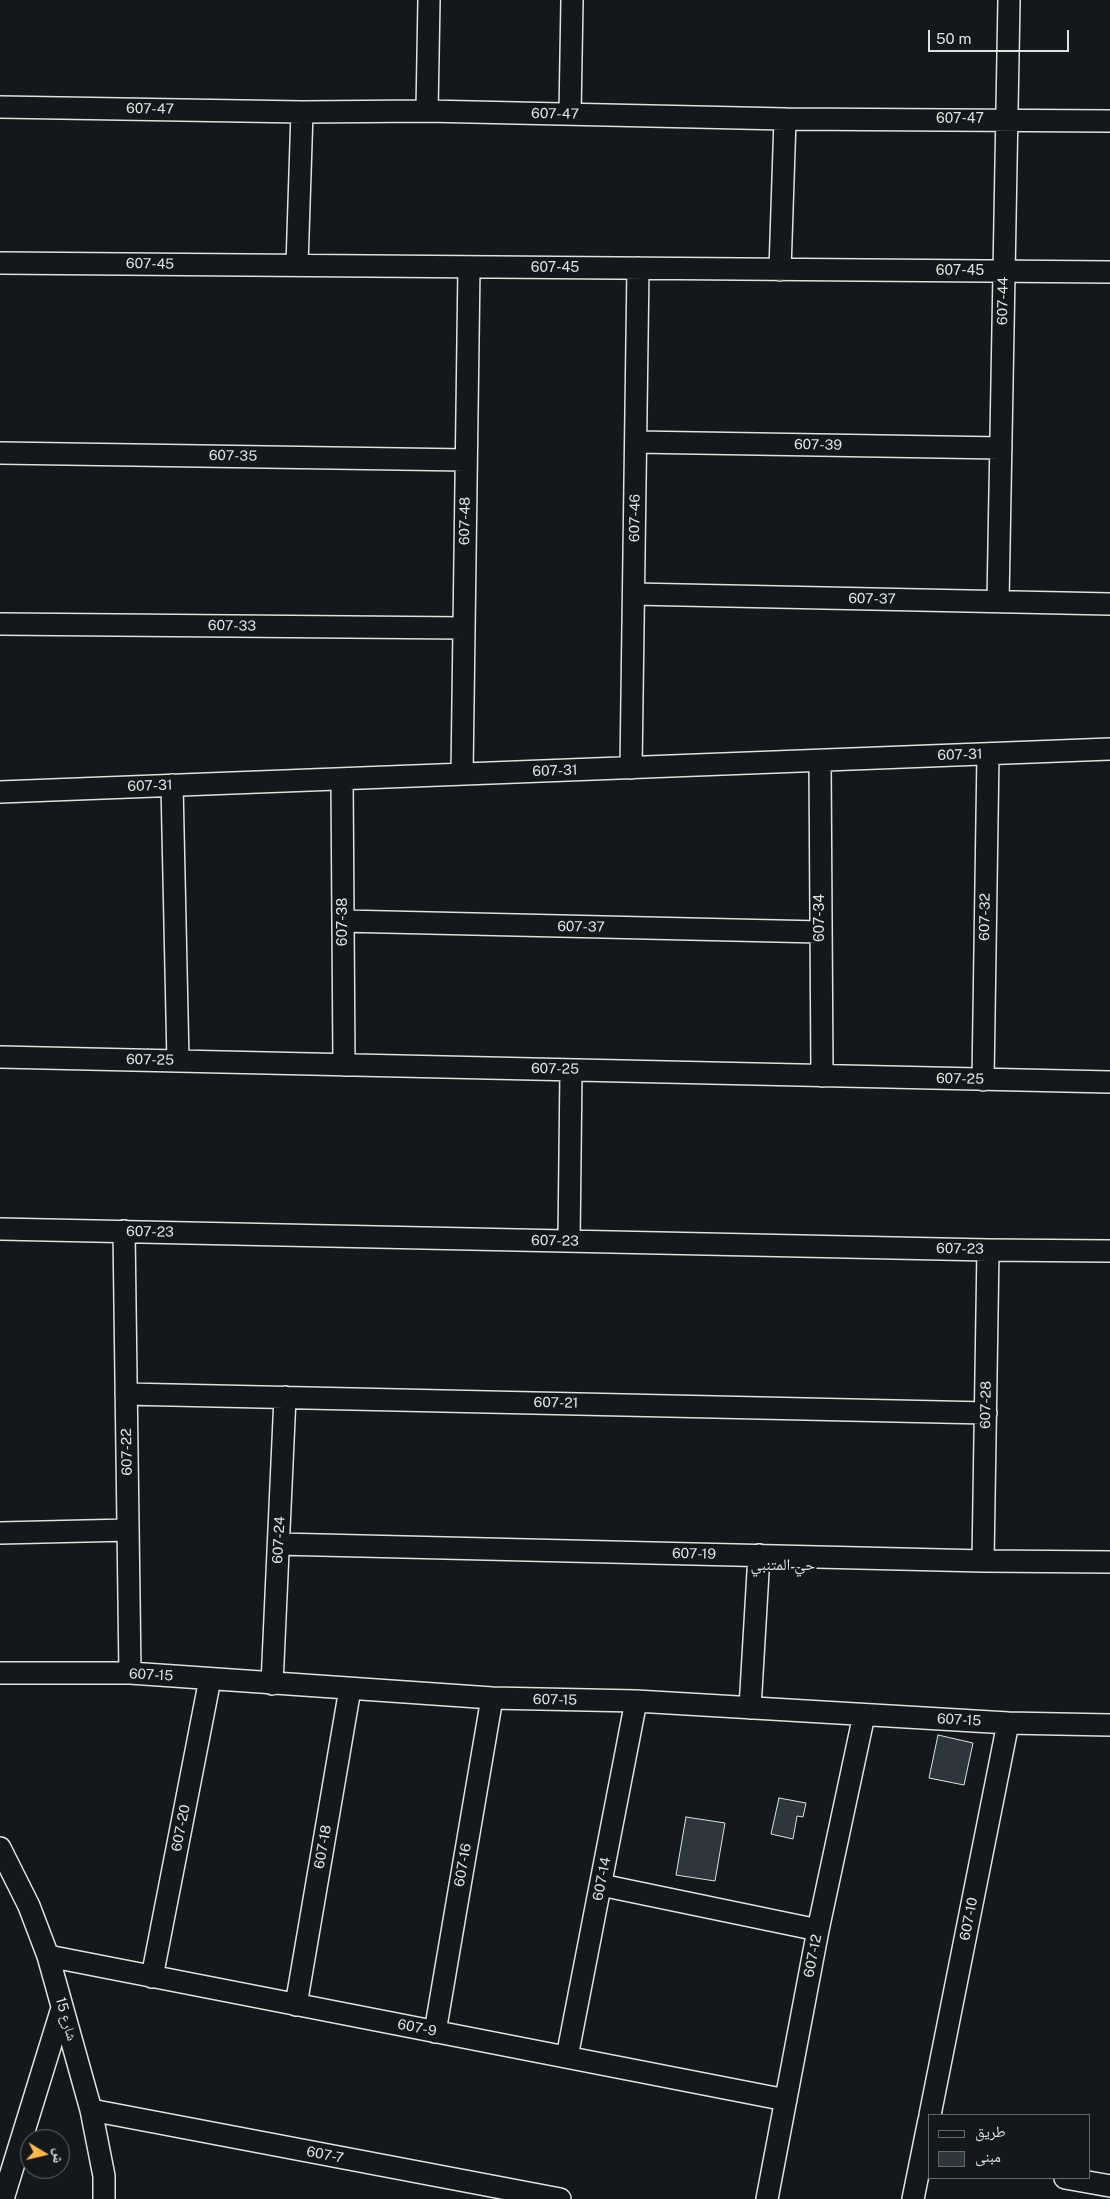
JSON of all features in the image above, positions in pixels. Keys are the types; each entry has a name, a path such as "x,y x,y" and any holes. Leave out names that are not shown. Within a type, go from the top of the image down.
{"street":[{"path":"427,111 429,0"},
{"path":"570,114 572,0"},
{"name":"607-44","path":"998,601 1009,0"},
{"name":"607-47","path":"0,107 302,112 427,111 785,119 1110,121"},
{"path":"297,266 302,112"},
{"path":"780,270 785,119"},
{"name":"607-45","path":"0,263 1110,272"},
{"name":"607-48","path":"462,774 469,267"},
{"name":"607-46","path":"631,768 638,268"},
{"name":"607-39","path":"636,442 1001,448"},
{"name":"607-35","path":"0,453 466,460"},
{"name":"607-37","path":"634,594 1110,604"},
{"name":"607-33","path":"0,624 464,628"},
{"name":"607-31","path":"0,792 1110,749"},
{"name":"607-32","path":"983,1080 988,754"},
{"name":"607-34","path":"820,761 822,1076"},
{"name":"607-38","path":"342,779 344,1065"},
{"path":"172,785 178,1061"},
{"name":"607-37","path":"342,921 820,932"},
{"name":"607-25","path":"0,1057 1110,1082"},
{"path":"569,1241 571,1070"},
{"name":"607-23","path":"0,1229 1110,1251"},
{"name":"607-22","path":"124,1231 130,1674"},
{"name":"607-28","path":"984,1561 988,1250"},
{"name":"607-21","path":"126,1394 986,1413"},
{"name":"607-24","path":"272,1684 285,1397"},
{"path":"0,1533 128,1530"},
{"name":"607-19","path":"279,1544 984,1561 1110,1562"},
{"path":"750,1708 759,1555"},
{"name":"607-15","path":"0,1673 130,1674 492,1698 636,1701 864,1715 1110,1725"},
{"name":"607-20","path":"152,1977 210,1679"},
{"name":"607-18","path":"296,2004 350,1689"},
{"name":"607-16","path":"435,2032 492,1698"},
{"name":"607-14","path":"567,2057 636,1701"},
{"name":"607-12","path":"767,2199 818,1930 864,1715"},
{"name":"607-10","path":"930,2114 1008,1722"},
{"name":"شارع 15","path":"0,1848 29,1906 48,1956 91,2110 104,2176 104,2199"},
{"path":"601,1885 818,1930"},
{"name":"607-9","path":"48,1956 786,2100"},
{"path":"3,2199 62,2008"},
{"name":"607-7","path":"91,2110 560,2199"},
{"path":"912,2199 926,2153 928,2131"},
{"path":"1072,2179 1110,2186"}],"building":[{"path":"938,1735 973,1743 964,1785 929,1778"},
{"path":"779,1798 806,1803 803,1817 797,1816 793,1839 771,1834"},
{"path":"686,1817 725,1823 715,1881 676,1875"}],"district":[{"name":"حي المتنبي","path":"783,1565"}]}
